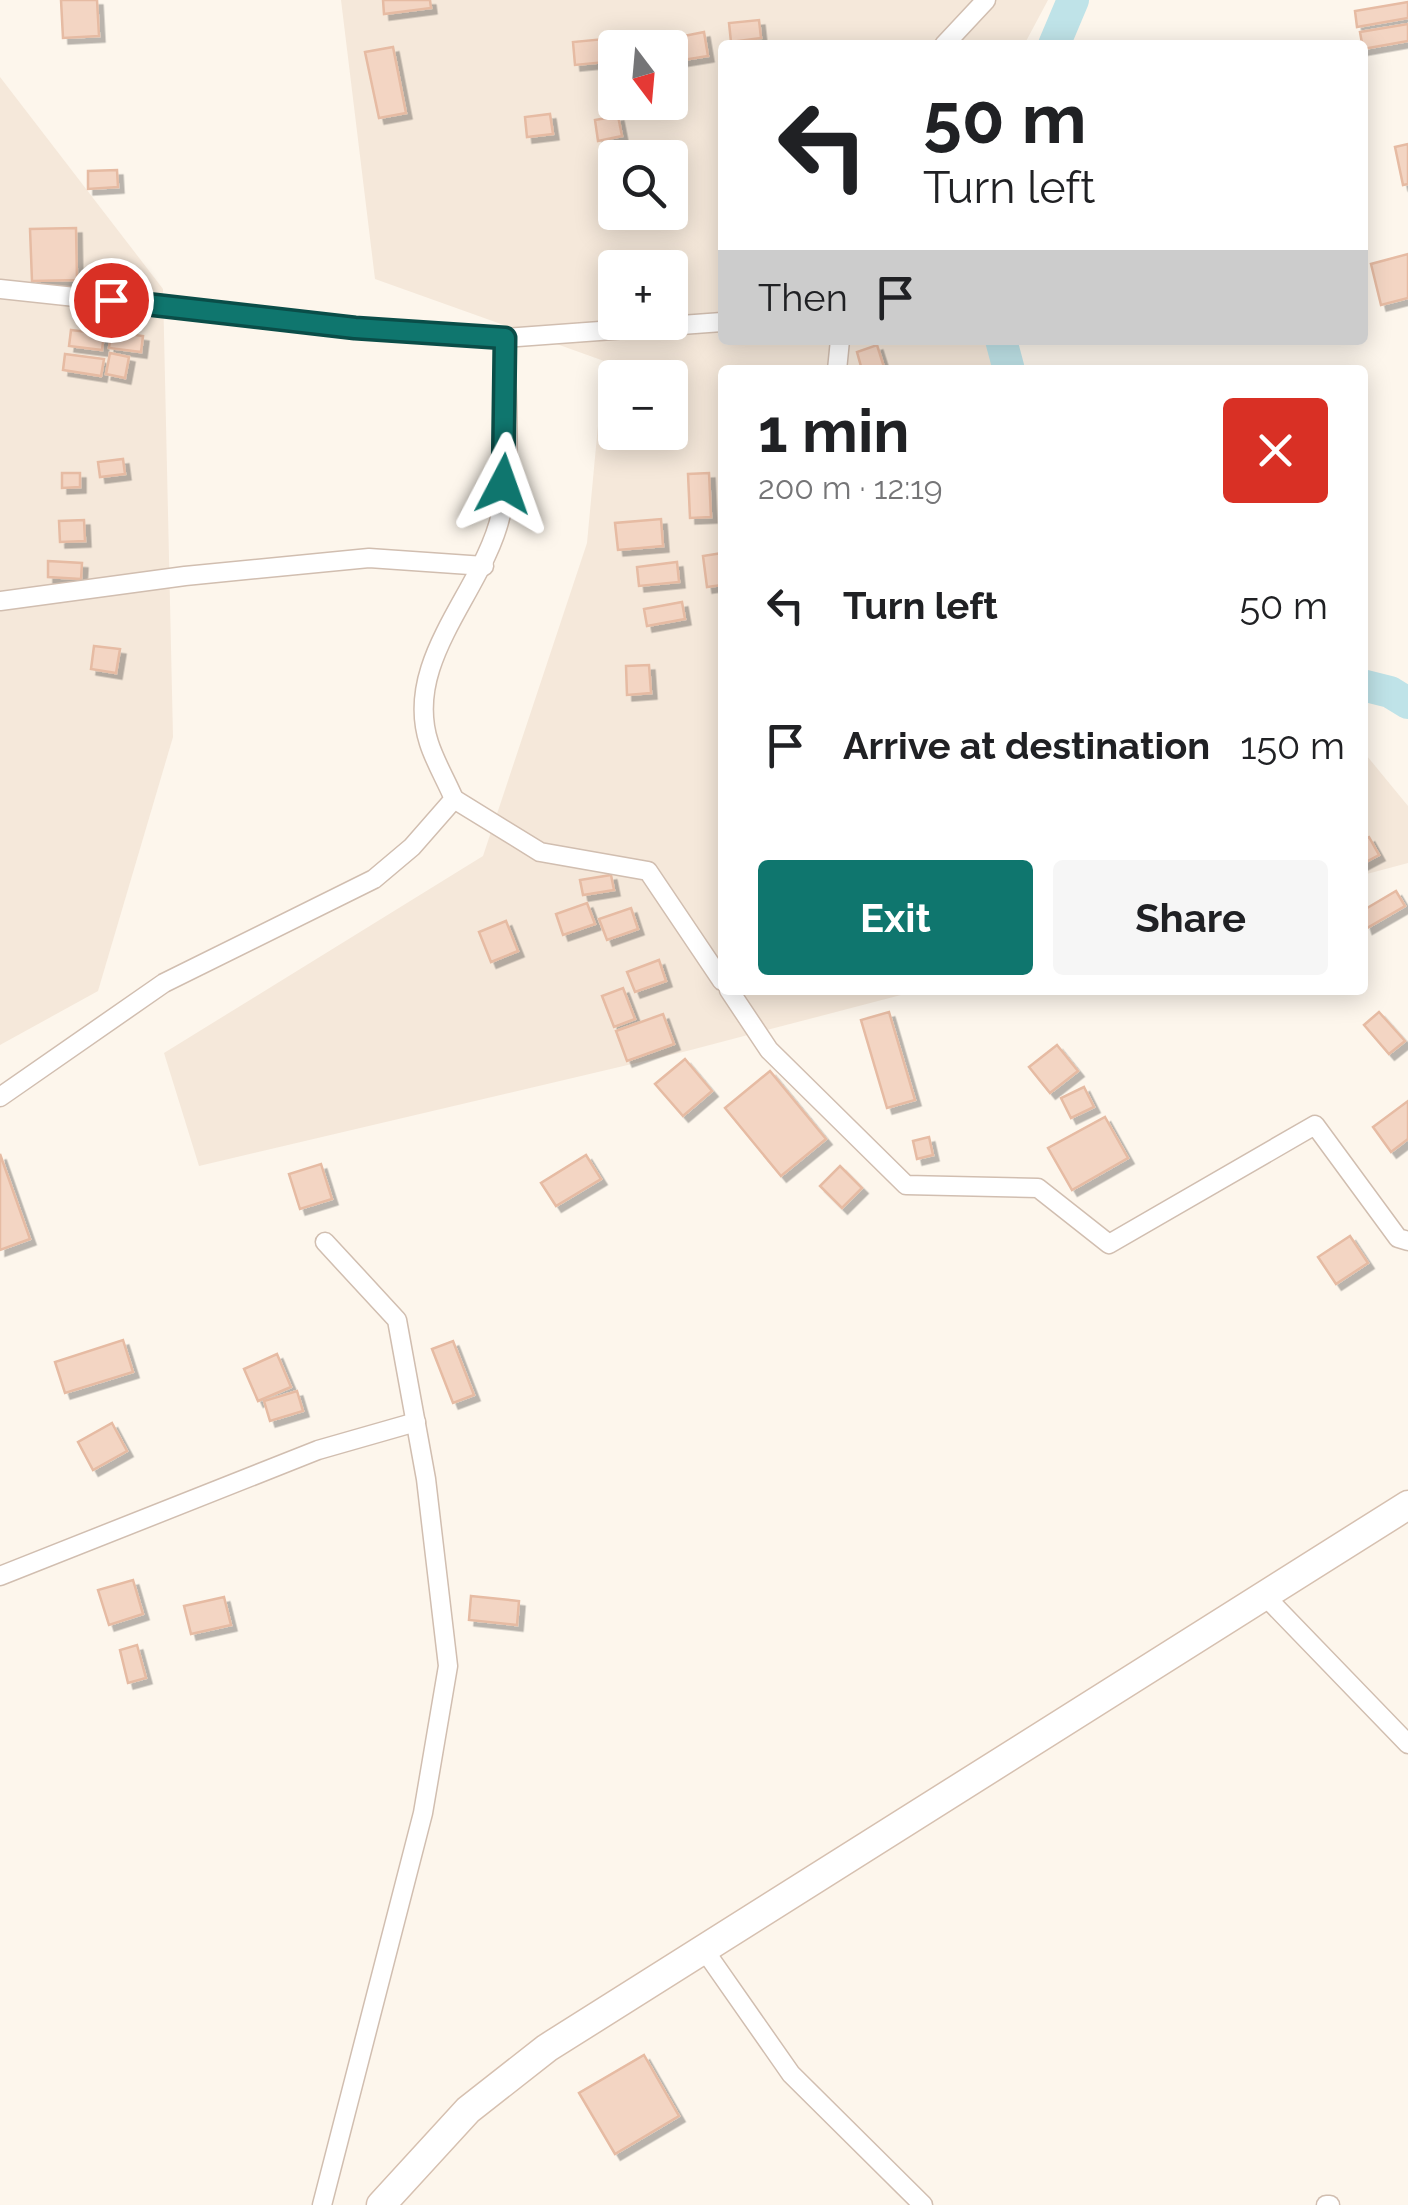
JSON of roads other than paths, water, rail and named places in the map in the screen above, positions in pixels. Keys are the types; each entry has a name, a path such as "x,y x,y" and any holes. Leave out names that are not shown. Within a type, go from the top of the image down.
{"street":[{"path":"949,40 986,0"},
{"path":"0,290 338,326 505,338 718,322"},
{"path":"505,338 501,513 484,566 443,637 426,680 427,739 454,799 540,852 648,871 718,975"},
{"path":"0,602 185,576 369,558 484,566"},
{"path":"0,1098 164,982 374,880 412,848 454,799"},
{"path":"732,995 769,1050 906,1185 1038,1188 1109,1244 1315,1125 1398,1238 1408,1240"},
{"path":"322,2205 424,1813 448,1666 416,1422 398,1320 325,1242"},
{"path":"0,1576 318,1450 416,1422"},
{"path":"381,2205 481,2099 547,2048 1408,1505"},
{"path":"1264,1596 1408,1744"},
{"path":"705,1951 791,2074 922,2205"}],"waterway":[{"path":"1056,40 1073,0"},
{"path":"1002,345 1008,365"},
{"path":"1368,686 1390,692 1408,703"}]}
